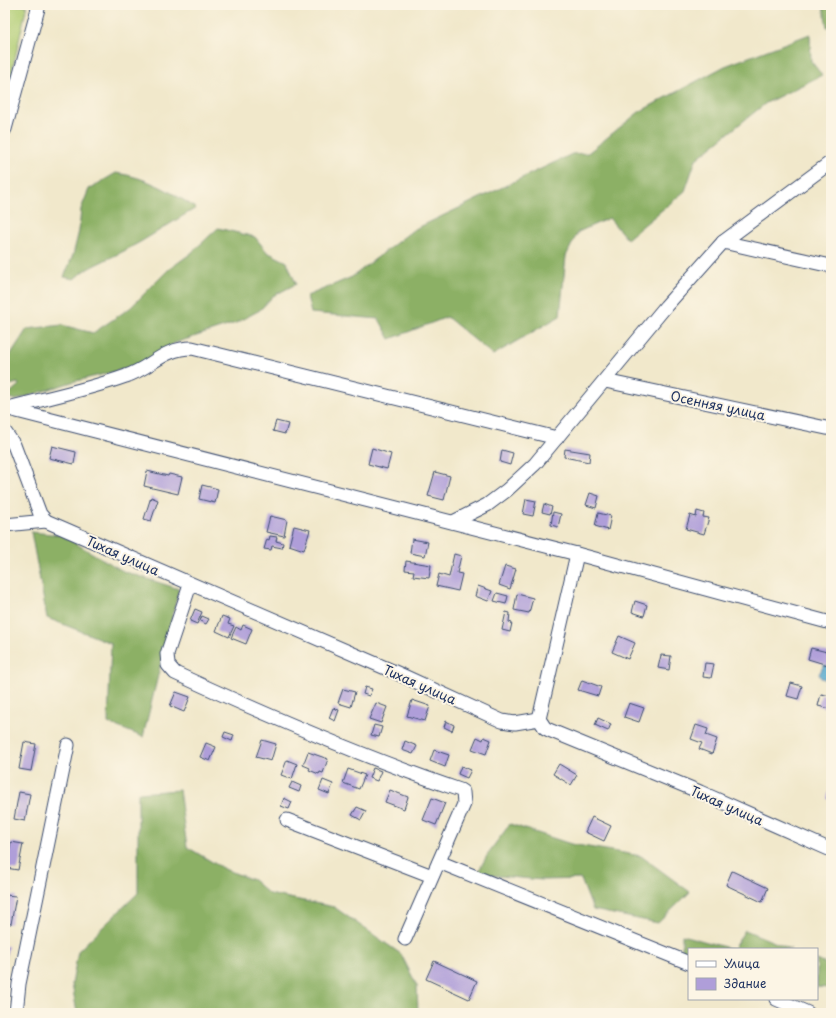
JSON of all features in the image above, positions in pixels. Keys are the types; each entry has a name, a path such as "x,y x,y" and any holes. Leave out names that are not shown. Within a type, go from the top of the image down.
{"street":[{"path":"5,129 39,5"},
{"path":"453,522 487,505 535,464 666,306 723,242 831,162"},
{"path":"723,242 831,266"},
{"path":"5,408 118,379 139,371 169,351 192,348 557,438"},
{"name":"Осенняя улица","path":"605,381 831,429"},
{"path":"5,408 577,554 831,623"},
{"path":"5,432 14,445 40,514 46,521"},
{"name":"Тихая улица","path":"5,525 46,521 190,585 397,673 502,721 515,723 539,719 545,728 549,730 700,792 831,850"},
{"path":"539,719 577,554"},
{"path":"190,585 167,654 167,660 171,669 239,703 396,768 460,790 465,796 464,804 405,939"},
{"path":"16,1013 19,984 68,745"},
{"path":"286,820 432,876"},
{"path":"439,862 688,963"},
{"path":"778,1000 808,1013"}],"green space":[{"path":"5,5 27,5 5,103"},
{"path":"823,5 831,5 831,27 827,27"},
{"path":"810,34 811,61 822,75 766,103 696,159 685,191 627,239 609,218 578,232 566,256 560,316 493,355 447,317 390,339 379,319 311,313 307,296 352,277 413,230 572,154 588,153 639,112 725,66"},
{"path":"116,173 148,181 196,208 133,246 91,267 79,274 74,279 64,277 73,255 79,231 81,209 89,189"},
{"path":"218,228 255,237 267,252 287,262 296,284 273,296 260,310 236,323 175,343 145,362 133,367 72,382 16,400 5,397 19,385 18,383 5,386 5,363 27,329 62,325 93,333 130,308 168,270 190,254"},
{"path":"31,532 61,535 123,571 179,589 143,737 108,723 111,643 47,618"},
{"path":"179,790 187,847 224,869 253,880 269,894 334,907 401,954 417,986 418,1013 77,1013 72,984 78,951 138,893 138,793"},
{"path":"510,824 571,844 641,856 690,892 658,923 593,910 581,879 542,880 477,874 489,852"},
{"path":"745,930 789,948 734,948"},
{"path":"682,935 728,948 688,948 688,953 682,951"},
{"path":"818,960 831,966 831,984 828,988 818,987"}],"water":[{"path":"824,665 831,667 831,681 821,678 819,674"}],"building":[{"path":"276,421 288,424 285,434 273,431"},
{"path":"52,446 76,452 74,464 49,458"},
{"path":"372,448 391,454 387,469 368,464"},
{"path":"565,449 590,453 589,462 564,457"},
{"path":"502,450 513,453 510,465 500,462"},
{"path":"147,471 168,476 169,474 182,477 178,494 144,486"},
{"path":"435,472 450,476 444,500 428,496"},
{"path":"202,485 218,489 215,503 199,499"},
{"path":"590,493 599,496 596,508 586,505"},
{"path":"151,497 158,500 151,521 144,519"},
{"path":"526,499 536,501 533,516 523,514"},
{"path":"544,504 552,507 550,514 542,512"},
{"path":"697,511 704,513 703,517 709,518 704,534 686,529 690,515 696,517"},
{"path":"553,512 561,514 558,527 551,525"},
{"path":"598,513 611,516 608,530 595,526"},
{"path":"270,516 287,520 284,536 266,532"},
{"path":"294,526 310,530 304,550 289,545"},
{"path":"270,536 277,537 276,541 283,543 282,548 272,546 271,550 264,549 267,539 269,540"},
{"path":"412,539 428,542 425,556 410,553"},
{"path":"454,554 461,556 457,573 462,574 458,591 436,586 439,574 449,577"},
{"path":"406,561 431,565 429,578 413,576 414,571 405,570"},
{"path":"505,566 516,569 510,589 499,585"},
{"path":"478,586 492,591 488,601 475,596"},
{"path":"497,593 508,596 506,604 494,601"},
{"path":"517,594 533,598 529,613 514,610"},
{"path":"635,601 647,605 644,616 632,612"},
{"path":"195,609 202,612 197,624 190,621"},
{"path":"506,612 510,613 509,622 512,623 510,632 502,630"},
{"path":"202,616 209,619 206,624 200,621"},
{"path":"222,616 230,619 228,624 234,626 229,637 216,631"},
{"path":"243,625 252,629 246,644 231,638 236,627 241,630"},
{"path":"619,636 635,643 628,659 612,652"},
{"path":"811,648 831,653 831,666 808,659"},
{"path":"661,655 671,656 669,670 658,668"},
{"path":"705,663 714,664 711,678 703,677"},
{"path":"582,680 601,687 598,696 578,690"},
{"path":"791,683 802,686 798,699 787,696"},
{"path":"365,687 372,689 369,696 363,694"},
{"path":"343,689 355,692 351,707 338,703"},
{"path":"176,692 190,697 184,712 170,706"},
{"path":"821,694 831,696 831,709 818,706"},
{"path":"412,700 430,706 425,721 407,716"},
{"path":"376,703 387,707 381,723 369,719"},
{"path":"629,703 644,708 639,722 624,717"},
{"path":"333,708 339,710 335,721 329,718"},
{"path":"598,718 611,724 608,731 595,725"},
{"path":"446,721 454,725 452,731 444,727"},
{"path":"374,725 382,727 379,737 371,735"},
{"path":"696,725 708,729 706,735 717,739 712,754 699,749 702,743 691,739"},
{"path":"225,732 234,735 232,741 223,737"},
{"path":"477,737 483,740 484,737 491,740 486,754 472,749"},
{"path":"262,740 276,744 271,761 256,757"},
{"path":"405,741 417,746 413,754 402,750"},
{"path":"24,742 36,744 31,771 19,769"},
{"path":"206,743 216,747 210,761 200,757"},
{"path":"434,750 449,755 445,767 430,761"},
{"path":"308,752 328,759 323,773 320,772 319,774 309,770 310,768 303,765"},
{"path":"287,760 297,764 292,779 281,775"},
{"path":"559,764 577,775 571,785 553,774"},
{"path":"461,766 471,770 467,778 458,774"},
{"path":"373,768 381,771 377,781 369,778"},
{"path":"348,769 365,775 359,789 343,783"},
{"path":"323,780 333,784 329,794 319,790"},
{"path":"292,782 301,786 299,792 289,788"},
{"path":"390,790 408,797 404,809 385,802"},
{"path":"829,790 831,791 831,800 827,799"},
{"path":"19,792 30,794 25,821 14,819"},
{"path":"284,798 292,802 289,809 281,806"},
{"path":"432,798 445,803 436,825 423,820"},
{"path":"357,807 366,811 361,820 352,815"},
{"path":"592,817 611,826 604,841 585,832"},
{"path":"11,842 23,844 18,870 6,868"},
{"path":"732,871 768,888 762,902 726,885"},
{"path":"5,895 16,896 11,924 5,923"},
{"path":"5,946 8,946 6,959 5,959"},
{"path":"434,961 477,981 469,999 426,979"}]}
